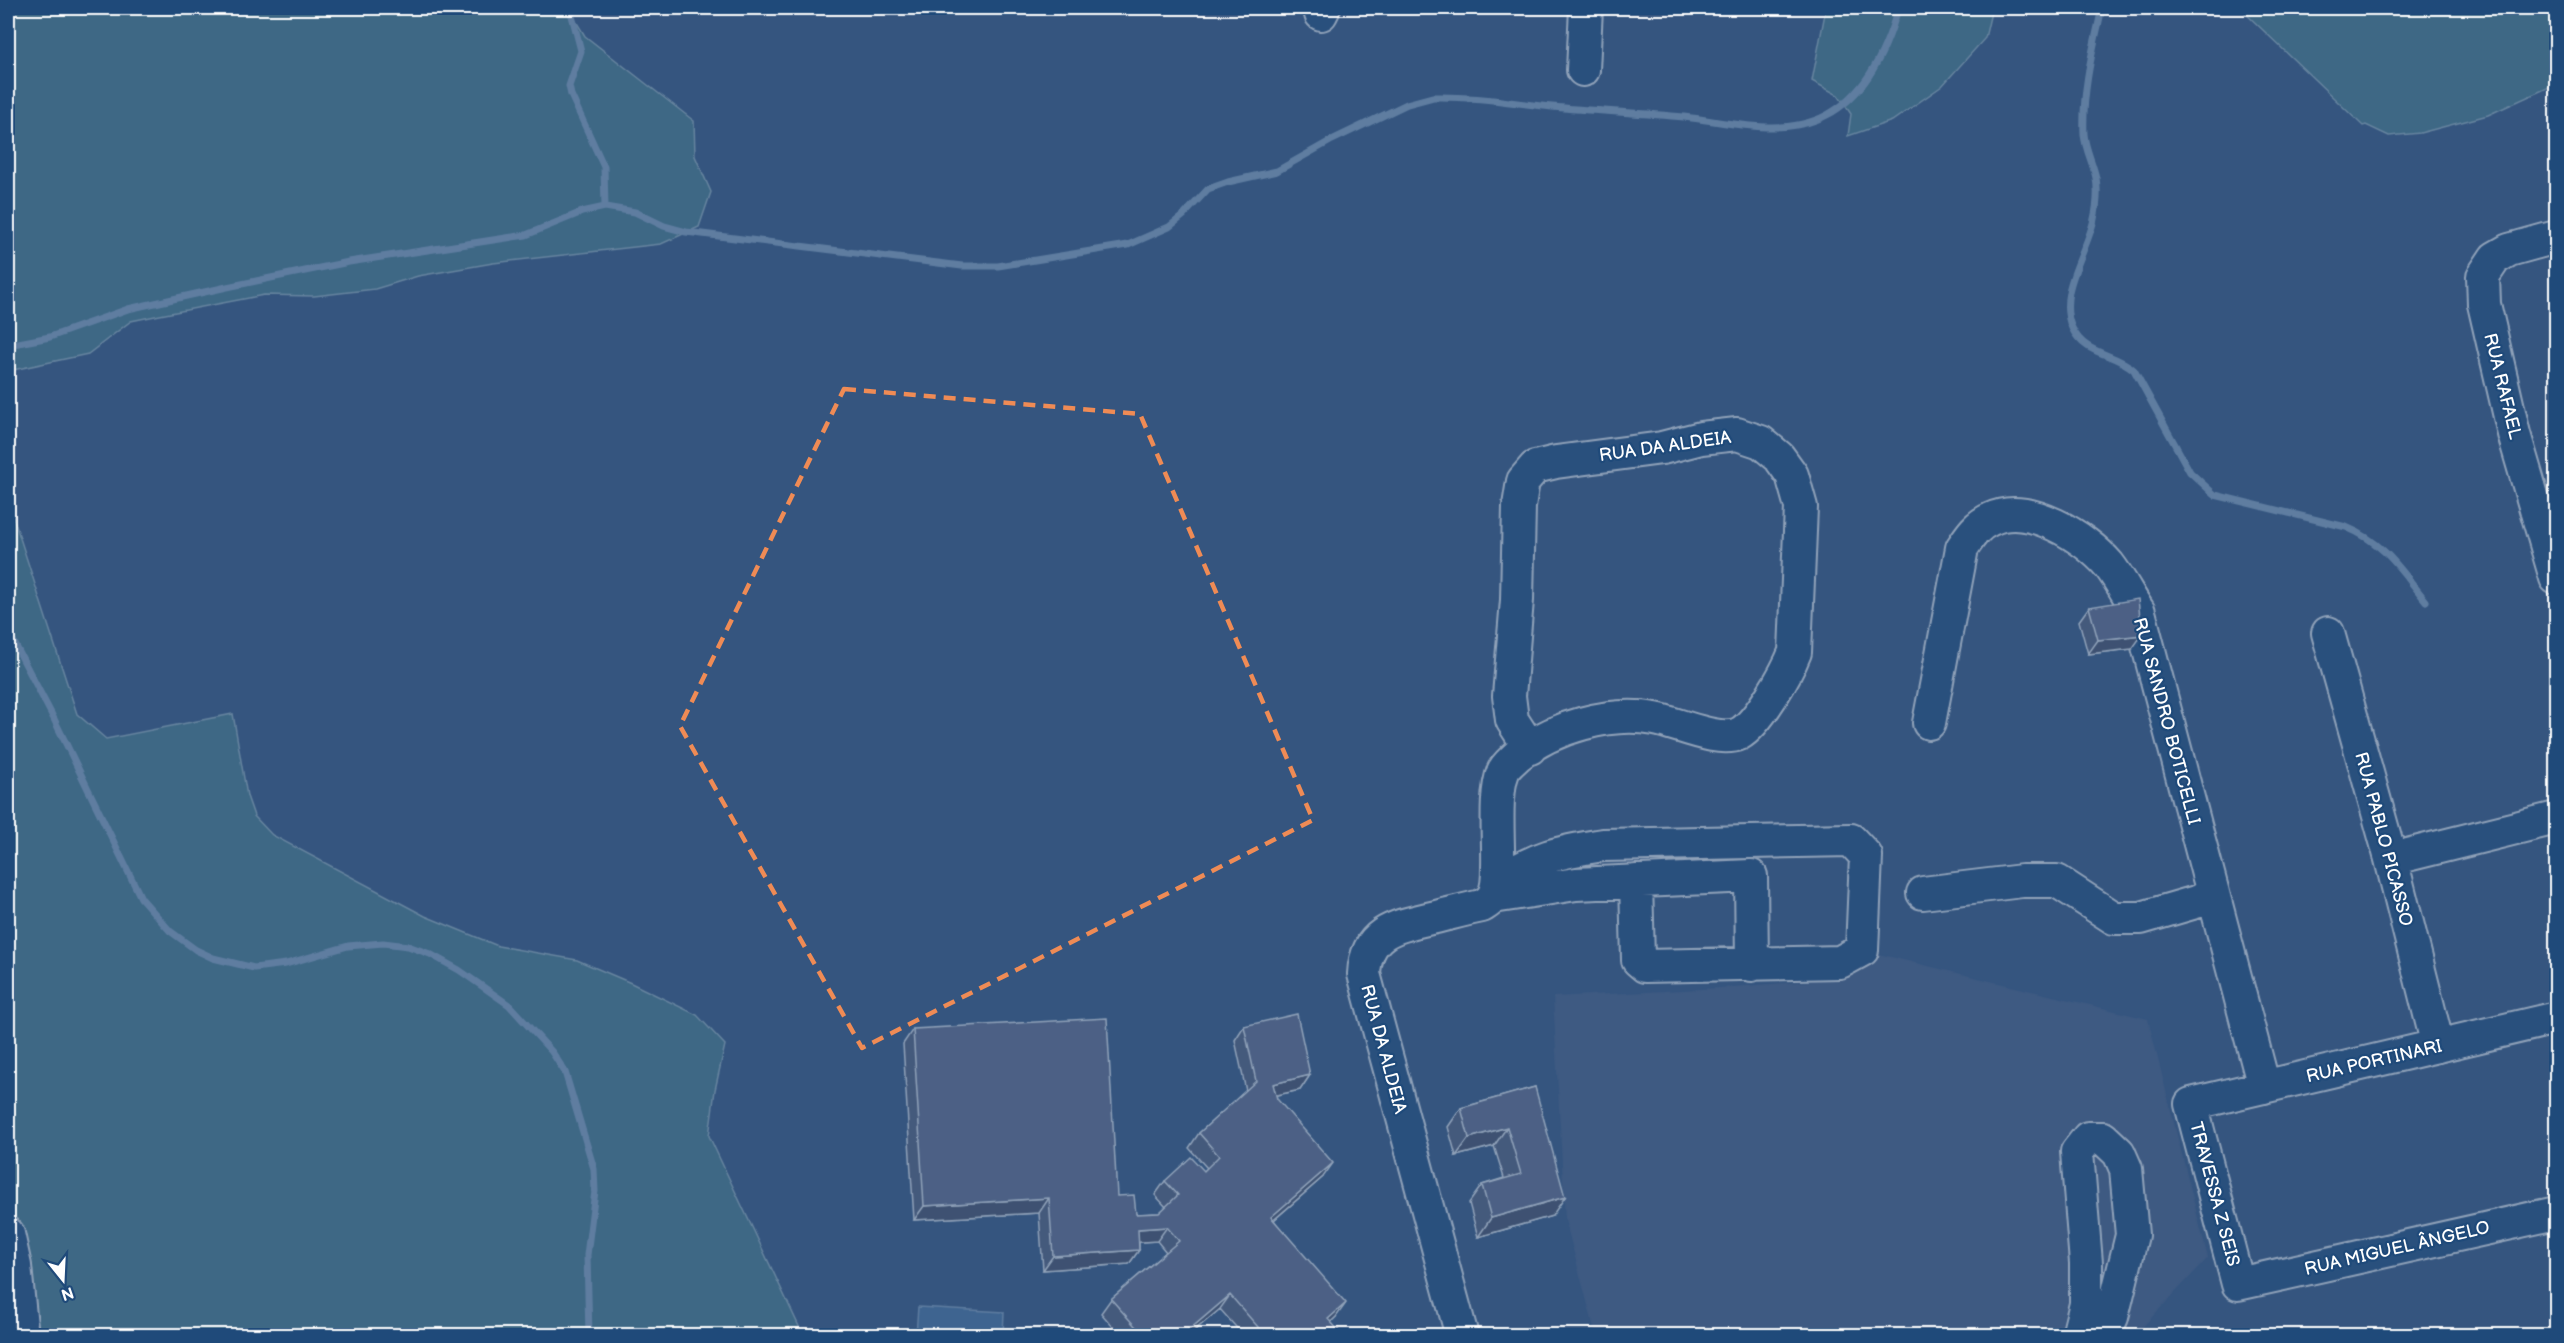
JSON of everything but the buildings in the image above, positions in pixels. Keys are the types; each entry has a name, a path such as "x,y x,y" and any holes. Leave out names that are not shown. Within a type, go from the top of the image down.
{"street":[{"path":"1583,70 1586,8"},
{"name":"RUA RAFAEL","path":"2556,237 2510,250 2495,258 2483,276 2484,304 2514,434 2556,578"},
{"name":"RUA DA ALDEIA","path":"1462,1335 1364,974 1365,958 1371,945 1394,927 1482,906 1495,890 1499,785 1503,769 1530,748 1590,720 1620,716 1654,719 1721,737 1738,734 1760,713 1787,672 1795,652 1801,507 1791,475 1779,457 1761,442 1737,435 1701,438 1662,448 1545,464 1534,467 1523,481 1519,506 1517,600 1509,696 1512,720 1530,748"},
{"name":"RUA SANDRO BOTICELLI","path":"1929,723 1962,548 1973,531 1992,518 2021,513 2071,532 2108,565 2139,612 2264,1087"},
{"name":"RUA PABLO PICASSO","path":"2328,633 2391,859 2438,1046"},
{"path":"2391,859 2556,818"},
{"path":"1495,890 1525,864 1553,854 1603,845 1851,840 1866,856 1862,950 1840,962 1645,966 1638,960 1636,881"},
{"path":"1495,890 1751,876 1752,965"},
{"path":"1923,893 2022,881 2057,881 2114,918 2141,918 2216,908"},
{"path":"2104,927 2117,938 2149,938 2216,908"},
{"name":"RUA PORTINARI","path":"2191,1104 2556,1018"},
{"name":"TRAVESSA Z SEIS","path":"2191,1104 2238,1284"},
{"path":"2078,1335 2086,1304 2086,1263 2077,1152 2088,1138 2103,1138 2119,1153 2126,1169 2132,1235 2115,1307 2103,1335"},
{"name":"RUA MIGUEL ÂNGELO","path":"2238,1284 2556,1212"},
{"path":"8,1234 22,1335"}],"highlighted area":[{"path":"844,389 1140,414 1313,820 862,1048 680,726"}],"shaded area":[{"path":"1862,950 2148,1019 2208,1258 2135,1335 1596,1335 1565,1220 1553,997 1847,978"},
{"path":"918,1307 1004,1312 1003,1335 916,1335"}],"green space":[{"path":"8,8 568,8 585,36 694,121 695,156 711,192 699,227 661,244 493,263 418,276 375,289 314,296 264,295 160,315 131,321 88,354 8,371"},
{"path":"1826,8 1992,8 1985,38 1942,86 1892,121 1848,136 1851,114 1838,95 1812,81"},
{"path":"2240,8 2556,8 2556,84 2488,115 2420,133 2389,136 2366,125 2363,126"},
{"path":"8,501 77,714 106,739 233,714 247,796 254,816 272,835 425,916 498,946 577,960 697,1015 725,1045 715,1090 709,1136 803,1335 26,1335 26,1281 8,1217"}],"waterway":[{"path":"570,8 581,51 569,86 604,167 605,207"},
{"path":"8,345 50,337 128,309 227,287 349,262 526,235 582,212 605,207 635,212 664,226 686,232 962,266 998,266 1128,245 1169,227 1184,215 1208,189 1277,171 1332,140 1407,104 1433,97 1684,117 1738,125 1775,127 1810,122 1841,106 1864,82 1888,39 1898,8"},
{"path":"2102,8 2089,70 2084,118 2085,140 2096,178 2096,203 2090,232 2070,287 2068,315 2072,328 2084,344 2134,370 2190,472 2215,495 2346,527 2360,533 2391,558 2426,601"},
{"path":"8,631 54,719 141,898 170,931 196,950 213,958 254,968 286,964 348,946 383,943 408,946 430,954 459,970 509,1005 552,1052 565,1072 594,1169 595,1191 587,1255 589,1336"}]}
